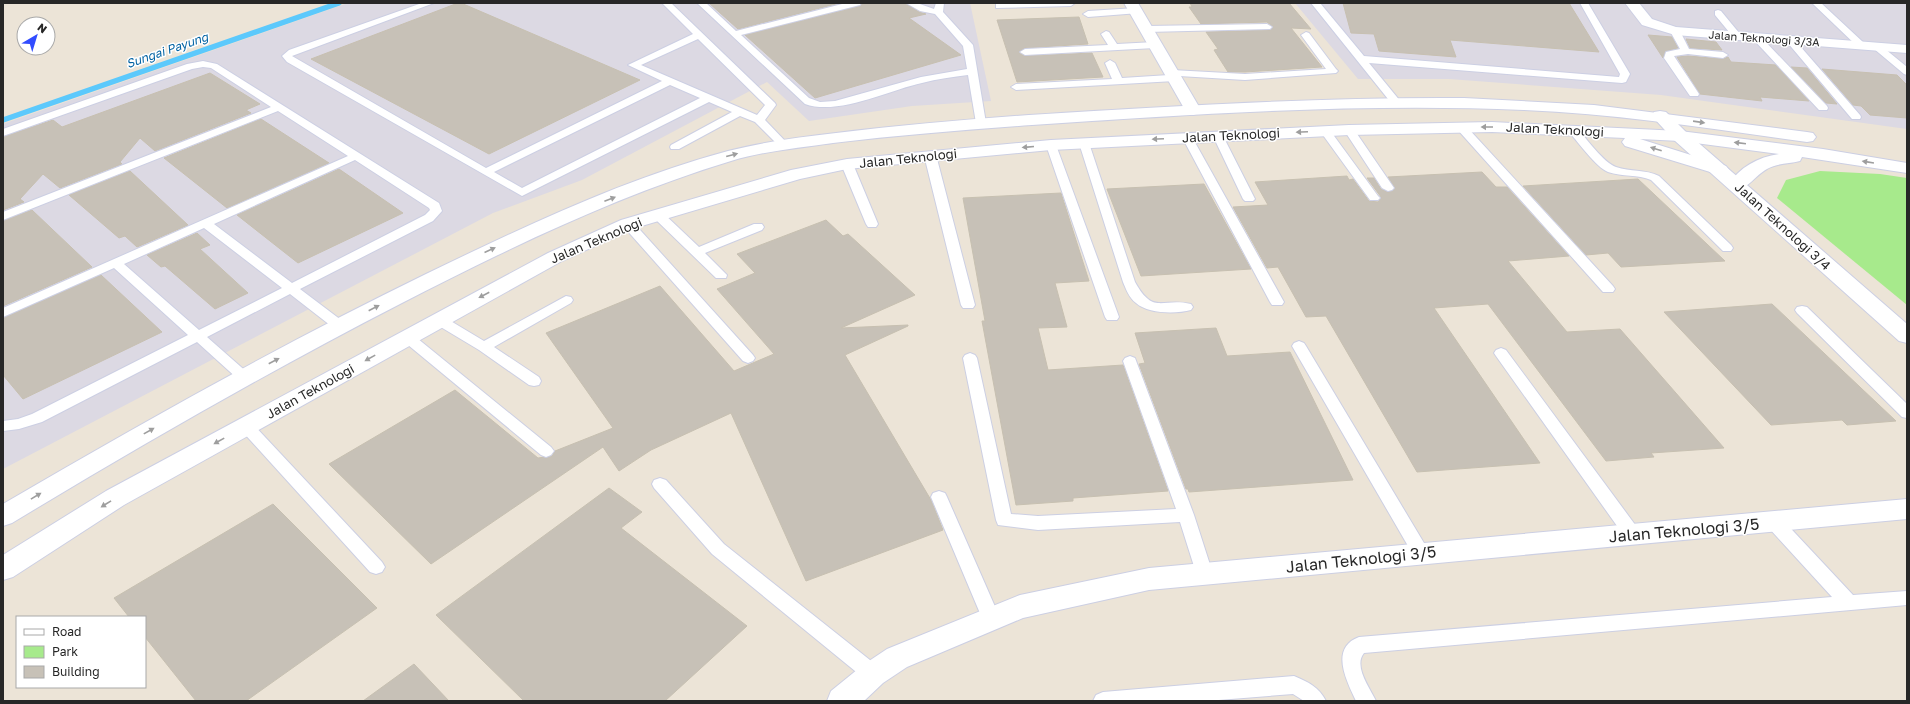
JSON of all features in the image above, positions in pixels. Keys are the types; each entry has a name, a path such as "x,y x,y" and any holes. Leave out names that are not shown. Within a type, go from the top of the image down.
{"street":[{"name":"Jalan Teknologi 3/3A","path":"1632,3 1648,22 1675,31 1907,49"},
{"path":"1134,7 1193,110"},
{"name":"Jalan Teknologi","path":"3,516 90,464 244,377 472,258 561,217 677,173 733,155 784,145 922,128 981,123 1193,110 1396,102 1526,105 1660,116 1907,153"},
{"name":"Jalan Teknologi 3/4","path":"1660,116 1680,136 1907,336"},
{"name":"Jalan Teknologi","path":"3,569 115,498 555,257 628,224 797,174 847,164 1051,144 1349,130 1461,127 1577,130 1680,136 1823,154 1907,168"},
{"path":"1577,130 1644,145 1720,170"},
{"path":"1737,185 1752,169 1774,159 1823,154"},
{"name":"Jalan Teknologi 3/5","path":"842,701 873,674 898,658 991,618 1020,607 1149,580 1421,553 1907,509"}],"lane":[{"path":"430,3 292,52 287,56 290,60 522,193 708,98"},
{"path":"666,3 771,104 759,120"},
{"path":"701,3 805,100 815,105 836,104 921,80 972,71"},
{"path":"735,34 857,3"},
{"path":"910,3 923,9 939,8 968,45 981,123"},
{"path":"999,6 1071,3"},
{"path":"1315,3 1396,102"},
{"path":"1360,59 1622,80 1625,74 1584,3"},
{"path":"1816,3 1861,45"},
{"path":"1088,14 1134,7"},
{"path":"1718,13 1737,36"},
{"path":"1146,29 1267,27"},
{"path":"1675,31 1686,52"},
{"path":"1106,34 1114,47"},
{"path":"699,35 633,65 759,120 784,145"},
{"path":"1016,87 1118,82 1173,75 1245,77 1333,71 1306,35"},
{"path":"1756,37 1823,108"},
{"path":"1790,40 1856,117"},
{"path":"1025,52 1155,45"},
{"path":"1876,46 1907,72"},
{"path":"1694,94 1669,58 1669,54 1673,52 1686,52 1723,55"},
{"path":"1110,63 1118,82"},
{"path":"3,133 190,66 203,64 214,66 279,107 435,206 436,211 428,218 37,418 19,424 3,426"},
{"path":"486,172 670,81"},
{"path":"3,216 279,107"},
{"path":"675,147 740,112"},
{"path":"1461,127 1608,289"},
{"path":"1349,130 1388,188"},
{"path":"1577,130 1607,167 1613,170 1640,172 1655,178 1727,248"},
{"path":"1325,131 1374,198"},
{"path":"1218,136 1249,199"},
{"path":"1187,137 1277,302"},
{"path":"1084,143 1129,282 1137,297 1146,304 1157,307 1186,307"},
{"path":"1051,144 1112,317"},
{"path":"930,155 968,305"},
{"path":"3,314 356,156"},
{"path":"847,164 872,224"},
{"path":"658,215 721,275"},
{"path":"205,223 340,326"},
{"path":"628,224 748,358"},
{"path":"697,252 758,227"},
{"path":"116,263 244,377"},
{"path":"484,347 566,300"},
{"path":"1802,310 1907,413"},
{"path":"439,320 484,347 534,381"},
{"path":"407,337 546,451"},
{"path":"1299,346 1421,553"},
{"path":"1501,353 1633,535"},
{"path":"970,358 1004,520 1038,523 1186,515"},
{"path":"1130,361 1175,482 1204,574"},
{"path":"246,426 376,567"},
{"path":"660,484 718,549 873,674"},
{"path":"939,497 991,618"},
{"path":"1774,522 1850,604"},
{"path":"1366,701 1350,664 1352,651 1359,645 1907,598"},
{"path":"1103,701 1294,686 1307,692 1316,701"}],"shaded area":[{"path":"348,3 970,3 991,101 912,106 809,121 767,82 582,180 493,213 3,469 3,124"},
{"path":"1295,3 1907,3 1907,129 1661,95 1449,79 1358,79"}],"green space":[{"path":"1820,171 1880,174 1907,178 1907,305 1777,198 1786,180"}],"building":[{"path":"458,3 640,80 489,154 311,59"},
{"path":"709,3 840,3 738,29"},
{"path":"862,3 905,3 919,12 926,14 909,18 961,55 815,98 745,35 860,6"},
{"path":"1190,3 1289,3 1311,29 1291,28 1322,67 1228,72 1214,50 1218,49 1206,32 1270,30 1273,27 1267,22 1201,24 1189,7 1192,7"},
{"path":"1343,3 1569,3 1599,52 1450,40 1456,57 1379,51 1374,34 1351,33"},
{"path":"1079,17 1088,44 1025,48 1019,53 1025,56 1092,53 1103,77 1017,82 997,20"},
{"path":"1648,35 1672,37 1678,48 1666,51 1663,58"},
{"path":"1686,39 1716,42 1722,50 1690,48"},
{"path":"1688,56 1723,59 1728,57 1731,62 1776,65 1809,101 1760,97 1762,101 1700,94 1677,57"},
{"path":"1791,67 1807,68 1837,104 1826,103"},
{"path":"1822,69 1897,75 1907,85 1907,118 1870,115 1861,106 1853,105"},
{"path":"210,73 260,104 246,110 251,113 155,151 140,138 120,162 122,164 60,188 43,174 20,199 24,202 3,210 3,137 53,120 62,127"},
{"path":"261,119 329,163 227,208 164,158"},
{"path":"339,169 403,213 298,263 237,215"},
{"path":"130,171 188,225 137,247 125,236 119,238 69,195"},
{"path":"1482,172 1496,187 1507,187 1569,256 1508,261 1567,332 1620,329 1724,448 1651,453 1654,457 1606,461 1488,304 1434,308 1540,463 1417,472 1326,316 1306,317 1278,267 1267,268 1233,207 1268,205 1255,182 1347,176 1349,180 1353,179 1369,201 1378,202 1381,197 1367,178 1374,178 1381,189 1388,192 1395,188 1388,177"},
{"path":"1638,179 1725,261 1621,267 1608,253 1586,255 1523,186"},
{"path":"1204,184 1251,269 1141,276 1107,189"},
{"path":"1061,193 1089,281 1055,283 1067,327 1038,328 1048,370 1123,365 1168,491 1073,498 1073,501 1016,505 982,321 985,321 963,198"},
{"path":"32,210 92,267 3,306 3,221"},
{"path":"826,220 843,236 848,234 915,295 841,328 908,325 845,355 931,500 943,530 806,581 731,413 651,450 619,471 603,447 431,564 329,464 455,390 538,458 552,456 555,451 613,428 546,333 660,286 734,371 774,354 717,289 755,273 737,254"},
{"path":"197,233 210,245 200,249 248,293 215,309 165,266 161,267 147,255"},
{"path":"101,275 162,332 23,399 3,375 3,318"},
{"path":"1772,304 1896,421 1847,425 1842,420 1771,425 1664,312"},
{"path":"1216,328 1227,356 1290,352 1353,480 1189,492 1188,489 1186,489 1139,364 1145,363 1135,333"},
{"path":"609,488 642,512 621,528 747,626 665,701 524,701 436,615"},
{"path":"273,504 377,608 246,701 196,701 146,638 146,616 128,616 114,598"},
{"path":"414,664 449,701 363,701"}],"waterway":[{"name":"Sungai Payung","path":"3,120 339,3"}]}
